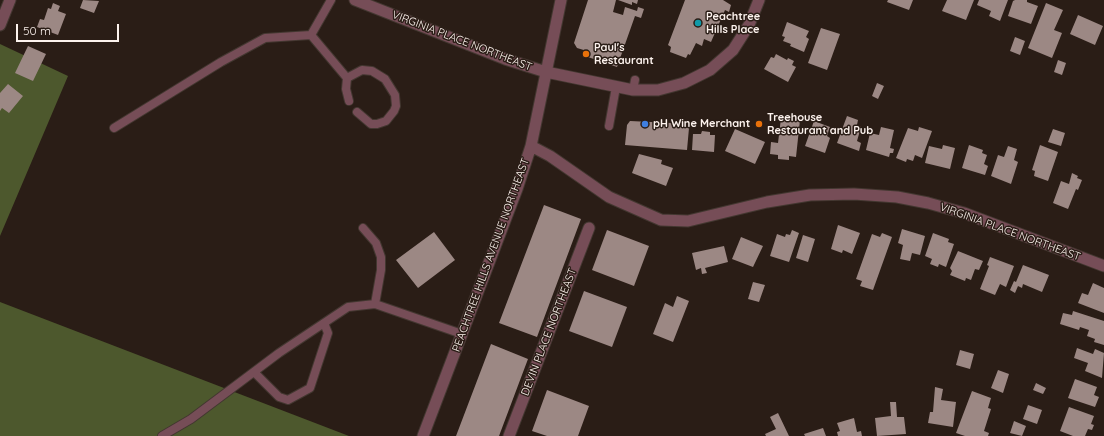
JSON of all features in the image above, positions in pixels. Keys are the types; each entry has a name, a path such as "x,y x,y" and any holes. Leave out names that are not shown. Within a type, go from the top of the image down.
{"street":[{"path":"0,26 10,0"},
{"name":"VIRGINIA PLACE NORTHEAST","path":"355,0 505,59 546,72 616,87 634,85 658,90 684,83 710,70 733,50 749,26 759,0"},
{"name":"PEACHTREE HILLS AVENUE NORTHEAST","path":"423,436 517,189 531,146 561,0"},
{"name":"VIRGINIA PLACE NORTHEAST","path":"531,146 550,156 609,197 648,216 661,220 688,221 767,202 810,195 854,194 897,197 928,203 964,213 1104,266"},
{"name":"DEVIN PLACE NORTHEAST","path":"509,436 589,228"}],"lane":[{"path":"311,35 331,0"},
{"path":"311,35 347,78 346,89 349,101"},
{"path":"114,128 221,62 265,38 311,35"},
{"path":"347,78 362,70 372,71 385,79 395,95 396,106 386,122 371,124 357,112"},
{"path":"610,126 616,87"},
{"path":"363,228 376,243 381,257 381,270 375,304"},
{"path":"162,436 191,419 255,373 279,353 348,307 375,304 462,334"},
{"path":"255,373 279,397 288,400 310,388 328,333 324,323"}],"green space":[{"path":"0,44 68,76 0,236"},
{"path":"0,302 349,436 0,436"}],"building":[{"path":"83,0 99,1 94,13 80,8"},
{"path":"588,0 616,0 613,12 623,15 625,7 637,11 638,7 644,9 641,18 635,16 617,67 585,56 587,51 577,48 574,43"},
{"path":"618,0 638,0 637,4 632,2 632,5"},
{"name":"Peachtree Hills Place","path":"685,0 723,0 731,5 729,12 725,10 711,42 704,39 702,46 696,43 690,55 688,54 686,58 670,52 671,47 668,45"},
{"path":"888,0 913,0 909,10 887,2"},
{"path":"947,0 974,0 966,20 942,11"},
{"path":"979,0 1008,0 1000,21 989,16 991,11 977,5"},
{"path":"1027,0 1027,2 1038,6 1031,24 1008,16 1013,1"},
{"path":"53,3 60,6 58,11 66,14 58,35 37,27 40,19 44,20 48,8 51,9"},
{"path":"1046,3 1063,10 1054,30 1062,33 1052,58 1028,48"},
{"path":"1078,15 1103,26 1095,45 1070,34"},
{"path":"787,22 809,31 806,37 809,39 804,52 783,41 785,37 782,36"},
{"path":"821,28 840,34 827,70 808,63"},
{"path":"1015,37 1025,41 1020,55 1010,51"},
{"path":"28,46 46,54 33,81 15,73"},
{"path":"776,54 787,60 788,58 794,61 792,65 796,67 788,82 764,69 771,57 774,58"},
{"path":"1058,60 1066,63 1062,75 1054,72"},
{"path":"877,83 884,86 878,99 872,96"},
{"path":"8,84 23,96 9,113 2,108 0,111 0,93"},
{"path":"847,116 858,120 857,125 861,127 857,141 861,143 859,151 837,143"},
{"path":"781,118 800,120 796,157 789,156 789,160 778,159 778,155 770,154 771,142 778,143"},
{"path":"630,121 672,123 672,126 689,128 687,150 625,145 627,125"},
{"path":"814,121 830,127 827,136 830,138 825,153 805,146"},
{"path":"881,127 894,130 890,148 894,149 893,153 890,153 889,157 866,150 870,133 879,135"},
{"path":"919,127 932,131 922,158 915,155 913,161 907,159 906,162 896,158 908,128 918,131"},
{"path":"735,129 765,142 755,164 725,151"},
{"path":"1053,129 1065,133 1061,146 1048,142"},
{"path":"702,131 710,132 710,135 715,135 714,152 692,150 693,134 701,134"},
{"path":"943,145 955,148 950,169 925,163 929,146 942,149"},
{"path":"969,145 983,150 982,153 987,155 984,164 988,166 985,175 962,168"},
{"path":"1040,145 1058,152 1048,181 1034,176 1035,171 1032,170"},
{"path":"1008,146 1017,149 1014,160 1018,162 1011,184 991,176 998,155 1004,157"},
{"path":"639,154 662,160 661,164 673,168 666,186 632,173"},
{"path":"1072,173 1078,176 1077,178 1082,180 1078,190 1076,189 1068,209 1053,203 1061,181 1069,184"},
{"path":"544,205 581,219 537,337 499,323"},
{"path":"838,225 860,233 852,254 843,250 842,253 831,249"},
{"path":"902,229 925,236 920,255 912,253 910,261 900,259 903,245 898,243"},
{"path":"607,230 649,246 634,286 592,270"},
{"path":"792,230 799,233 789,262 770,256 777,234 785,237 786,234 790,235"},
{"path":"434,232 455,260 418,288 396,260"},
{"path":"882,233 892,237 873,290 860,286 862,281 856,279 872,234 880,237"},
{"path":"933,233 949,239 948,242 954,244 946,267 939,264 938,267 930,264 932,259 925,256"},
{"path":"803,235 815,239 808,262 796,258"},
{"path":"741,237 763,246 753,267 732,259"},
{"path":"724,246 728,262 705,268 707,273 702,274 701,268 696,270 692,253"},
{"path":"958,251 983,261 979,270 975,269 971,280 966,278 965,281 950,275 952,271 950,268"},
{"path":"990,257 1014,266 1006,287 1000,284 995,295 980,289 989,266 987,265"},
{"path":"1023,265 1049,275 1042,292 1023,284 1022,288 1018,286 1015,293 1010,290 1014,281 1016,282"},
{"path":"753,282 765,285 759,302 748,299"},
{"path":"1093,283 1104,288 1104,313 1078,303 1082,293 1088,295"},
{"path":"584,291 627,307 612,347 569,331"},
{"path":"677,296 689,301 673,342 653,334 665,303 673,307"},
{"path":"1073,311 1104,321 1104,345 1094,342 1095,339 1087,336 1089,330 1080,327 1079,330 1060,324 1063,313 1072,315"},
{"path":"491,344 528,359 499,436 456,436"},
{"path":"1077,348 1093,354 1095,349 1104,353 1102,378 1085,371 1088,363 1074,358"},
{"path":"960,350 974,354 970,369 956,365"},
{"path":"998,370 1009,374 1003,393 991,388"},
{"path":"1075,379 1097,387 1094,395 1099,397 1095,407 1068,398"},
{"path":"1036,383 1046,388 1043,394 1033,390"},
{"path":"935,387 943,389 941,400 956,402 953,427 928,423 930,412 933,412"},
{"path":"547,390 589,406 578,436 547,436 532,431"},
{"path":"972,391 991,398 988,408 991,409 984,431 989,433 988,436 965,436 956,433"},
{"path":"890,402 896,402 897,417 904,417 906,434 877,436 875,418 891,416"},
{"path":"1028,405 1042,410 1037,424 1023,419"},
{"path":"1069,407 1094,416 1091,424 1094,425 1092,430 1088,429 1085,436 1073,436 1060,431"},
{"path":"778,413 789,436 766,436 765,434 776,429 770,417"},
{"path":"854,418 857,432 861,431 862,436 838,436 837,432 840,431 837,423"},
{"path":"1014,421 1026,426 1022,436 1010,433"},
{"path":"823,428 826,436 805,436 804,434"}],"place":[{"name":"Peachtree Hills Place","path":"698,23"},
{"name":"Paul's Restaurant","path":"586,54"},
{"name":"pH Wine Merchant","path":"645,124"},
{"name":"Treehouse Restaurant and Pub","path":"759,124"}]}
